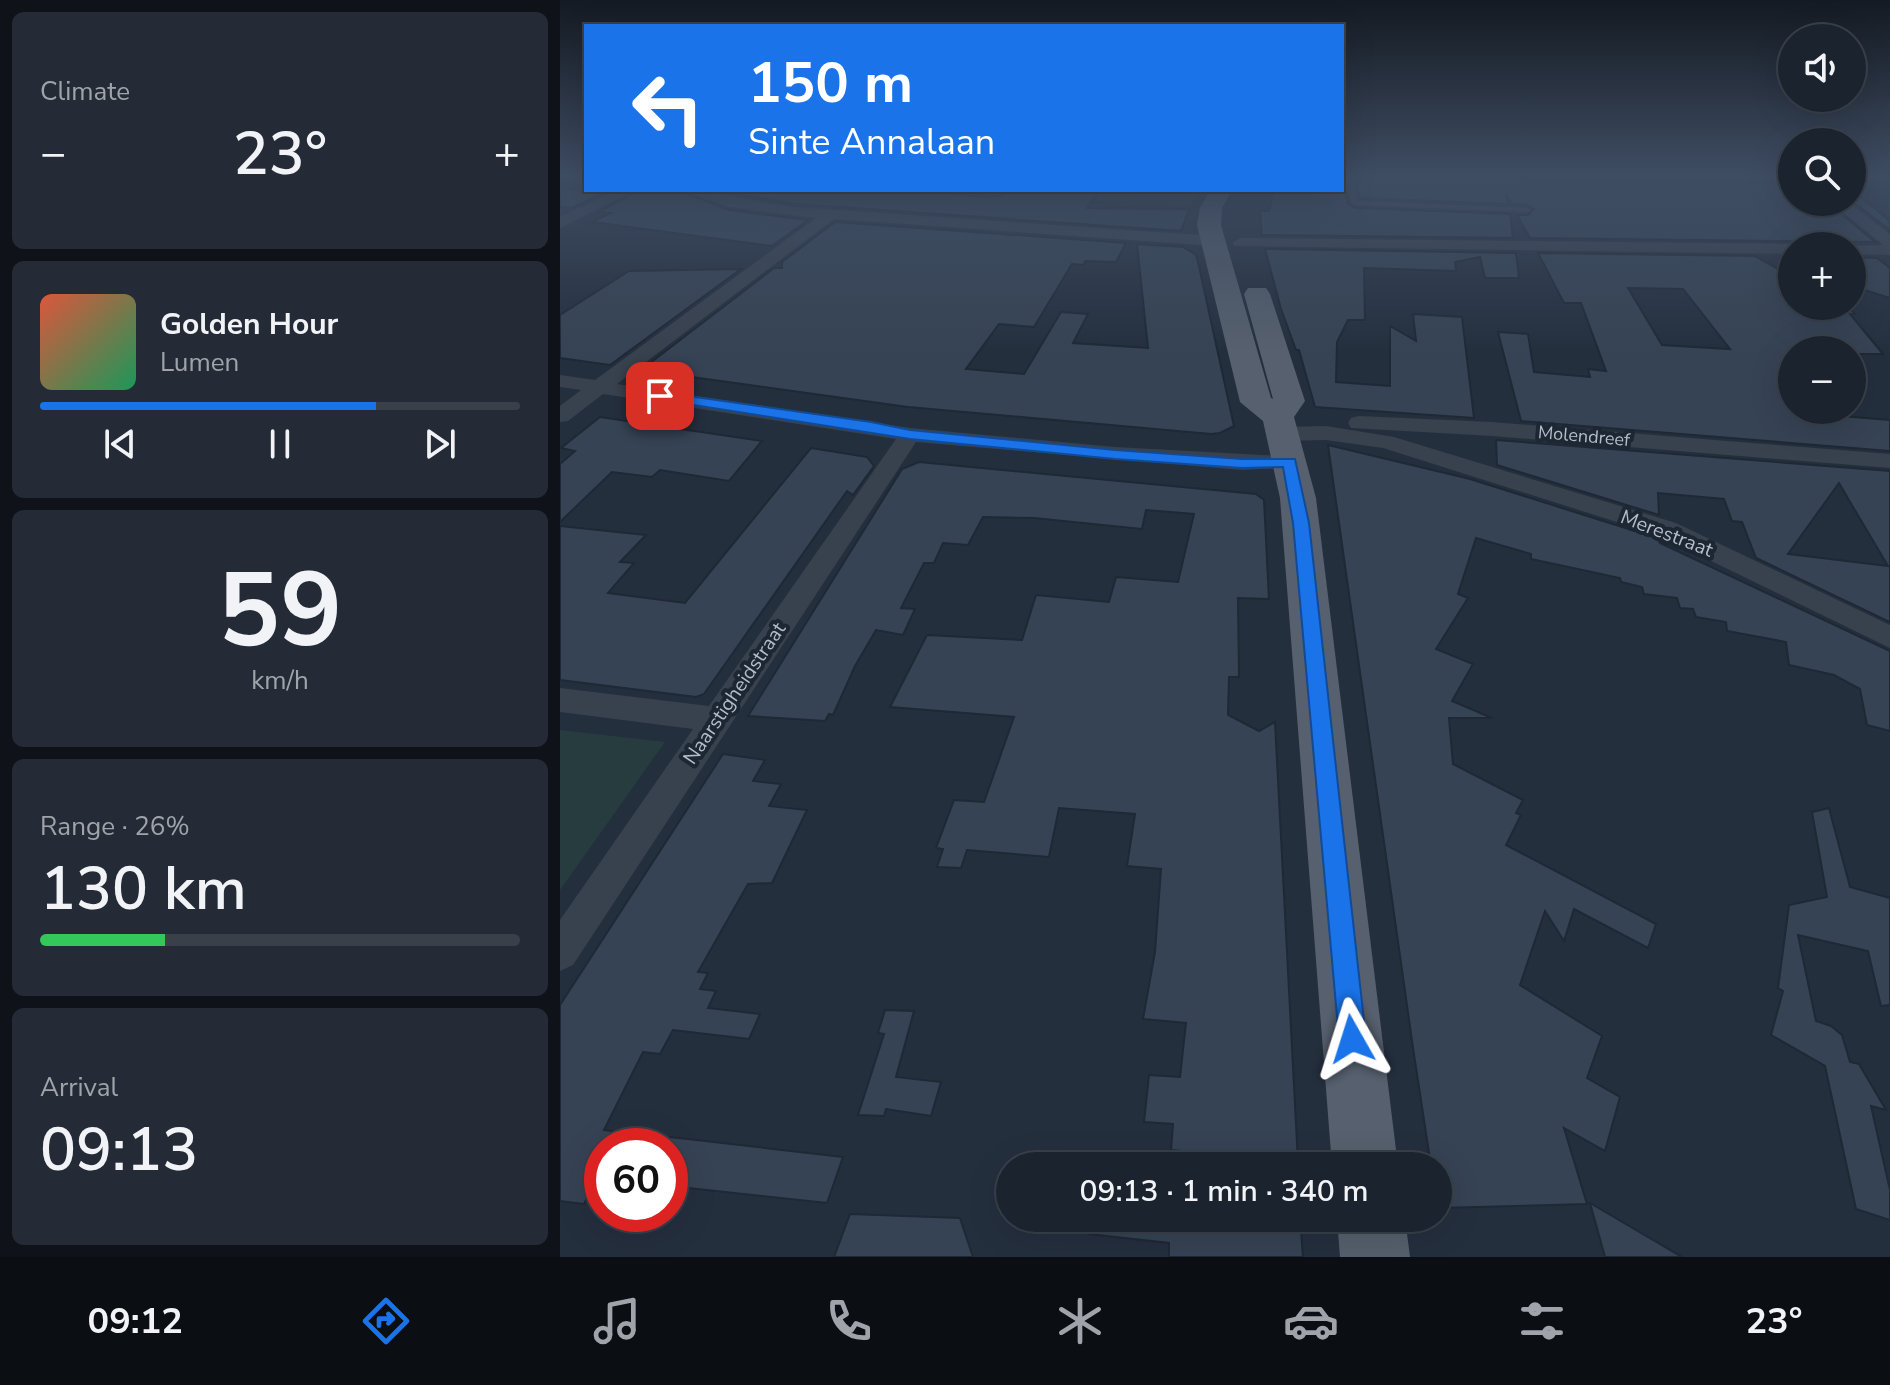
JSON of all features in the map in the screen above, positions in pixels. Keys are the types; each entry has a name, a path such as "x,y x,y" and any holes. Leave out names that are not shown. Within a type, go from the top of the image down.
{"main road":[{"path":"1234,235 1256,402 1284,438 1301,523 1364,1152"},
{"path":"1372,1232 1375,1257"}],"street":[{"path":"560,416 803,235"},
{"path":"1549,235 1778,248"},
{"path":"1866,249 1890,250"},
{"path":"560,381 871,426 910,435 1115,454 1242,463 1284,438"},
{"path":"1433,457 1435,428"},
{"name":"Molendreef","path":"1284,438 1435,428 1492,429 1890,461"},
{"name":"Merestraat","path":"1284,438 1326,433 1386,442 1667,529 1890,637"},
{"name":"Naarstigheidstraat","path":"560,952 573,910 717,720 910,435"},
{"path":"560,700 717,720"}],"green space":[{"path":"560,730 665,742 560,890"}],"building":[{"path":"687,235 788,235 772,246"},
{"path":"818,235 1010,235 1126,243 1116,262 1085,261 1084,265 1072,264 1034,327 999,324 966,369 1024,374 1061,312 1088,314 1073,343 1148,348 1137,244 1183,247 1196,255 1198,262 1234,426 1211,434 908,407 641,370 774,268 782,268 782,262"},
{"path":"1262,235 1513,235 1513,238"},
{"path":"1528,235 1778,235 1778,241 1530,238"},
{"path":"1265,249 1516,253 1519,278 1485,278 1480,257 1455,262 1456,271 1364,268 1365,320 1348,320 1337,342 1336,382 1390,386 1390,326 1416,341 1413,314 1462,317 1474,418 1315,407 1299,350 1296,350 1281,309"},
{"path":"1538,253 1755,256 1778,269 1778,320 1855,320 1883,354 1866,354 1866,336 1778,336 1778,424 1866,424 1866,418 1890,420 1890,451 1521,421 1498,332 1528,334 1534,372 1590,377 1588,369 1606,371 1581,303 1564,303","holes":["1628,288 1683,289 1730,349 1662,345"]},
{"path":"1866,258 1877,258 1890,268 1890,298 1866,290"},
{"path":"741,269 610,365 560,358 560,315 629,271"},
{"path":"600,417 762,441 729,481 660,470 652,477 612,472 560,522 560,464 575,451 561,448"},
{"path":"1496,440 1890,471 1890,622 1756,558 1742,522 1732,521 1724,499 1658,493 1659,515 1497,465","holes":["1839,483 1888,566 1788,554"]},
{"path":"1328,445 1470,479 1657,538 1660,543 1890,651 1890,731 1867,725 1860,689 1834,675 1789,665 1786,642 1727,631 1726,622 1696,617 1693,609 1680,608 1677,598 1644,594 1642,587 1621,582 1620,578 1531,559 1531,554 1476,538 1458,594 1468,598 1436,649 1473,664 1452,701 1492,718 1449,718 1453,764 1523,800 1516,813 1521,815 1506,845 1656,924 1648,948 1574,909 1564,941 1545,911 1520,985 1602,1036 1587,1078 1620,1097 1605,1151 1564,1128 1587,1204 1452,1208 1452,1152 1429,1152"},
{"path":"811,448 867,457 874,466 853,495 847,491 704,694 696,697 560,680 560,526 646,535 620,562 634,563 608,593 685,603"},
{"path":"919,462 1256,494 1264,500 1269,599 1238,598 1239,677 1229,677 1228,715 1259,731 1275,722 1297,1152 1171,1150 1173,1124 1144,1122 1149,1075 1180,1077 1186,1023 1143,1019 1155,952 1161,869 1127,866 1135,814 1059,808 1049,857 967,850 961,868 937,867 943,849 936,848 954,800 984,802 1014,717 890,707 927,635 1022,640 1036,595 1109,602 1116,577 1178,582 1194,514 1146,510 1142,529 1034,518 983,517 968,545 943,543 934,563 924,563 901,608 915,609 903,635 876,630 855,666 833,715 829,714 825,721 748,716 902,469"},
{"path":"723,754 765,760 753,781 781,784 769,806 807,810 772,883 748,884 698,972 708,973 700,989 716,991 708,1008 760,1014 749,1039 673,1030 660,1054 643,1052 605,1128 584,1128 584,1204 560,1201 560,1005"},
{"path":"1829,808 1850,887 1890,898 1890,1005 1881,1006 1868,951 1798,935 1816,1021 1831,1026 1842,1035 1850,1062 1859,1064 1886,1110 1871,1106 1890,1190 1890,1220 1856,1209 1825,1066 1771,1035 1783,991 1778,988 1789,905 1827,897 1812,812"},
{"path":"885,1010 914,1011 896,1077 941,1082 931,1116 886,1109 884,1116 858,1115 884,1034 878,1033"},
{"path":"688,1139 843,1157 827,1203 688,1188"},
{"path":"1590,1203 1682,1257 1605,1257"},
{"path":"850,1214 960,1218 973,1257 834,1257"},
{"path":"1301,1232 1303,1257 1169,1257 1169,1243 1089,1234"}],"route":[{"path":"660,396 871,426 910,435 1115,454 1242,463 1290,462 1301,523 1352,1039"}]}
